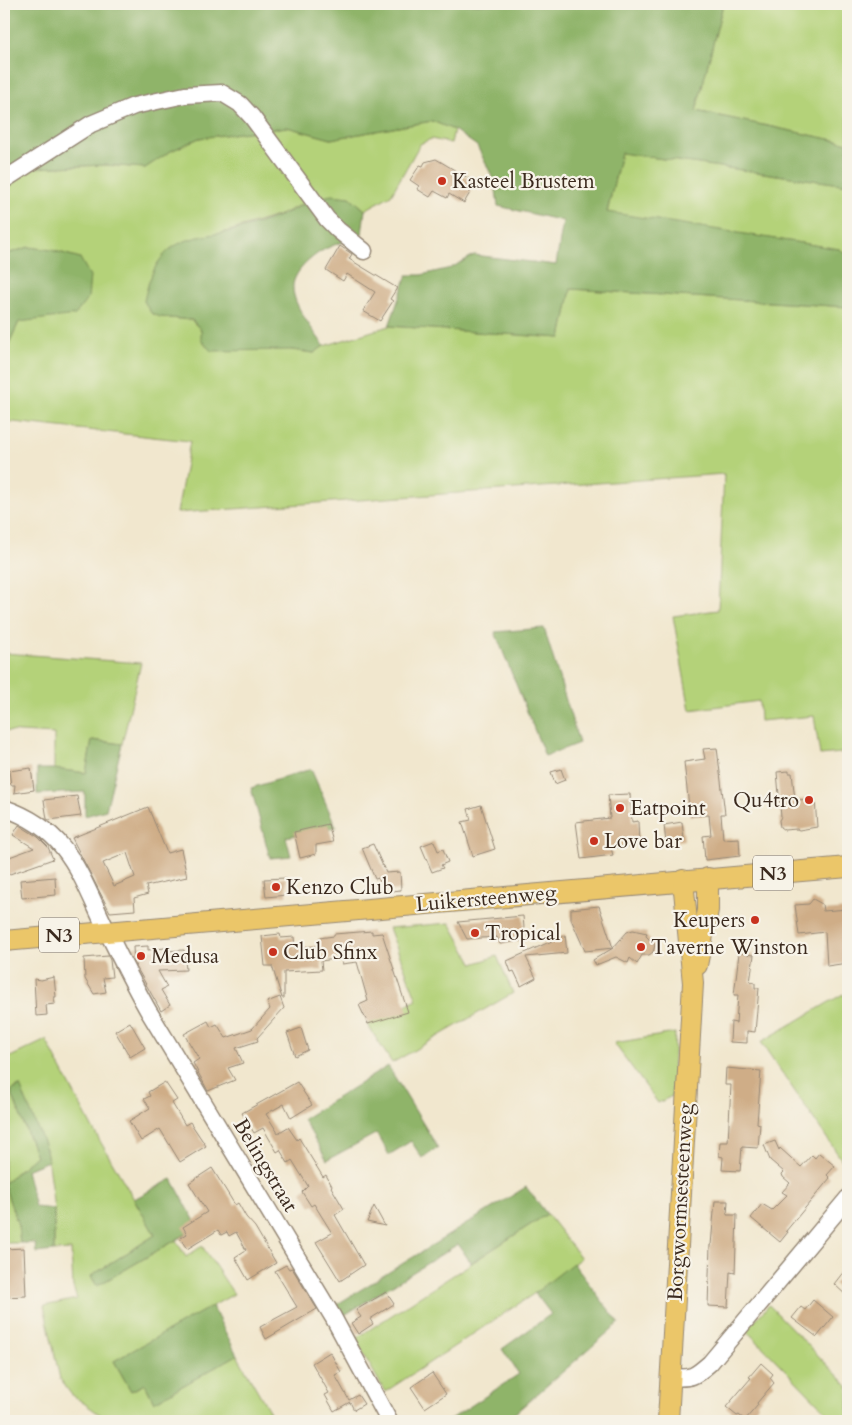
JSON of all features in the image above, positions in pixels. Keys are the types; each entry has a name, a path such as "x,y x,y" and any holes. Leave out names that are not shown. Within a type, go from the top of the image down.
{"main road":[{"name":"Luikersteenweg","path":"4,941 848,867"},
{"name":"Borgwormsesteenweg","path":"668,1421 693,983 708,910 708,878"},
{"name":"Borgwormsesteenweg","path":"683,880 693,983"}],"street":[{"path":"4,180 91,124 134,106 185,95 222,93 240,104 252,117 327,219 364,251"},
{"name":"Belingstraat","path":"4,808 18,813 39,826 60,842 70,855 90,892 126,971 149,1012 333,1317 389,1421"},
{"path":"670,1377 691,1377 710,1363 848,1198"}],"green space":[{"path":"4,4 723,4 696,111 848,143 848,185 621,153 607,212 839,249 848,255 848,307 571,289 561,338 389,326 407,275 421,275 451,268 474,255 556,265 563,221 498,206 491,174 477,146 454,130 432,121 331,139 287,127 199,138 171,151 145,168 105,165 32,168 4,187"},
{"path":"723,4 848,4 848,143 696,111"},
{"path":"432,121 454,130 451,143 431,139 420,144 391,195 365,210 350,197 304,203 280,215 169,250 158,263 148,285 160,317 191,320 201,330 314,353 324,346 389,326 561,338 571,289 848,307 848,756 841,753 820,755 814,716 760,721 759,701 690,710 673,616 718,610 724,474 177,513 190,441 4,421 4,354 19,322 80,258 51,250 29,247 4,255 4,187 32,168 105,165 145,168 171,151 199,138 287,127 331,139"},
{"path":"621,153 848,185 848,255 839,249 607,213"},
{"path":"332,195 350,197 365,210 362,234 320,252 306,263 295,277 293,288 296,303 324,346 314,353 292,350 211,351 201,340 201,330 192,320 160,317 151,313 144,301 150,280 159,261 169,250 185,241 264,221 311,201"},
{"path":"29,247 51,250 80,258 90,276 88,298 75,315 19,322 4,354 4,255"},
{"path":"544,628 579,743 545,756 495,632"},
{"path":"4,653 141,663 122,744 92,740 86,773 54,769 54,734 4,731"},
{"path":"92,740 122,744 106,810 85,816 85,792 37,794 37,769 86,773"},
{"path":"311,769 336,827 286,837 291,856 270,858 251,788"},
{"path":"450,923 473,964 497,956 513,993 392,1063 367,1024 417,1000 389,928"},
{"path":"843,994 848,1002 848,1169 761,1042"},
{"path":"675,1033 672,1096 658,1103 614,1043"},
{"path":"46,1040 93,1129 155,1235 91,1276 97,1286 176,1240 186,1257 202,1246 234,1294 114,1361 131,1391 145,1384 154,1402 237,1355 275,1421 109,1421 71,1394 60,1379 44,1306 77,1299 73,1287 71,1250 54,1251 54,1209 46,1149 19,1086 11,1091 36,1156 4,1183 4,1060"},
{"path":"388,1066 438,1148 422,1158 411,1141 389,1155 377,1133 327,1160 303,1119"},
{"path":"20,1086 46,1149 48,1161 26,1170 35,1207 54,1209 54,1251 36,1253 35,1243 20,1243 18,1225 4,1185 36,1156 11,1091"},
{"path":"172,1179 198,1227 97,1286 91,1276 155,1235 134,1199"},
{"path":"4,1185 18,1225 20,1243 4,1243"},
{"path":"526,1187 547,1214 471,1263 458,1244 343,1316 336,1305"},
{"path":"547,1214 581,1258 535,1293 385,1392 355,1339"},
{"path":"573,1263 619,1323 506,1421 448,1421 519,1374 502,1349 551,1314 535,1293"},
{"path":"769,1305 848,1386 848,1421 827,1421 831,1417 746,1330"},
{"path":"212,1306 237,1355 154,1402 145,1384 131,1391 114,1361"}],"building":[{"name":"Kasteel Brustem","path":"436,159 473,181 468,189 471,191 464,203 449,194 447,198 434,191 430,197 417,189 419,186 410,180 420,165 423,166 425,162"},
{"path":"340,246 352,254 349,259 397,288 390,299 393,301 380,321 363,311 375,292 347,274 343,281 326,270"},
{"path":"717,748 725,814 721,814 723,839 739,838 740,856 705,860 703,836 711,835 709,815 690,816 684,762 705,759 703,749"},
{"path":"31,768 34,790 14,793 15,785 11,785 9,771"},
{"path":"561,769 565,780 555,784 551,772"},
{"name":"Qu4tro","path":"789,771 789,773 792,773 795,800 815,799 817,827 784,830 780,827 779,820 781,817 777,772"},
{"path":"630,794 632,822 638,821 639,845 611,848 613,855 581,859 576,822 610,818 608,795"},
{"path":"77,796 81,816 47,819 44,800"},
{"path":"481,805 495,849 473,856 462,822 471,820 468,809"},
{"path":"148,807 167,853 181,849 187,877 146,886 148,894 134,898 135,910 110,912 72,838","holes":["127,853 135,877 114,886 103,863"]},
{"path":"682,822 684,840 666,843 664,825"},
{"path":"328,824 333,842 316,845 316,854 300,858 294,832"},
{"path":"19,825 38,837 48,847 53,859 4,876 4,859 34,848 13,835"},
{"path":"434,841 438,851 443,849 448,862 441,865 443,868 432,872 421,846"},
{"path":"373,844 386,873 400,872 401,890 381,892 379,878 375,879 362,848"},
{"path":"55,877 56,895 22,898 20,880"},
{"name":"Kenzo Club","path":"286,878 287,895 266,897 264,879"},
{"path":"813,899 822,904 823,911 848,909 848,963 827,966 825,932 799,935 795,905 809,904"},
{"path":"599,906 613,948 585,951 571,919 571,909"},
{"path":"523,916 525,940 500,944 497,937 467,939 458,922"},
{"name":"Taverne Winston","path":"633,930 647,933 646,936 655,945 653,952 649,955 642,955 637,964 630,958 628,963 616,957 596,965 593,960 613,948 627,932"},
{"path":"372,931 372,934 382,933 408,1012 368,1024 359,1005 368,1001 357,962 342,964 342,958 321,961 322,970 284,972 284,998 282,998 272,966 265,966 262,936 280,934 281,938 294,937 295,948 319,946 319,938 334,936 334,934"},
{"path":"565,935 567,953 526,957 536,978 521,986 514,971 511,972 507,961"},
{"path":"148,946 148,950 165,948 166,951 184,950 186,970 158,971 167,987 161,990 170,1005 161,1011 134,963 133,947"},
{"path":"739,953 754,955 750,982 755,983 755,988 759,988 755,1032 747,1031 747,1043 730,1042 731,1022 736,1023 738,995 734,995"},
{"path":"108,956 112,977 103,978 106,992 94,994 85,979 84,958"},
{"path":"54,977 55,1004 46,1005 47,1015 36,1016 34,979 41,980"},
{"path":"280,997 284,1008 257,1038 258,1041 236,1048 243,1063 228,1068 235,1080 208,1091 193,1063 199,1059 184,1034 208,1021 211,1027 217,1024 226,1038 252,1029 270,1009 267,1002"},
{"path":"130,1022 145,1048 130,1057 115,1031"},
{"path":"301,1028 308,1050 295,1056 287,1033"},
{"path":"726,1068 761,1071 757,1123 760,1124 758,1148 742,1147 740,1171 722,1170 723,1157 719,1156 720,1142 728,1142 731,1085 725,1085"},
{"path":"165,1082 177,1100 172,1103 185,1125 190,1122 206,1146 180,1162 160,1129 141,1141 129,1121 150,1108 144,1099 150,1096 148,1092"},
{"path":"297,1082 312,1105 291,1118 284,1104 266,1114 278,1133 288,1127 297,1140 299,1138 323,1177 326,1175 344,1209 335,1215 364,1265 340,1281 316,1242 332,1233 314,1204 311,1206 302,1192 308,1186 292,1160 288,1163 280,1150 277,1152 263,1128 254,1133 242,1113"},
{"path":"775,1141 779,1150 780,1148 801,1167 812,1155 815,1158 819,1153 835,1166 827,1175 830,1178 786,1231 788,1232 780,1242 751,1218 762,1204 772,1210 787,1195 782,1192 790,1183 783,1177 782,1174 784,1172 770,1160 764,1145"},
{"path":"212,1168 235,1205 238,1203 246,1217 255,1227 276,1263 248,1280 235,1257 246,1250 236,1232 229,1236 227,1232 221,1235 218,1230 187,1249 180,1238 187,1234 183,1227 207,1212 189,1183"},
{"path":"715,1201 728,1201 727,1215 737,1215 735,1273 730,1272 728,1307 708,1306 710,1245"},
{"path":"374,1206 385,1226 367,1222"},
{"path":"24,1248 26,1296 4,1297 4,1249"},
{"path":"286,1265 289,1269 292,1268 317,1309 266,1339 260,1327 297,1307 275,1271"},
{"path":"848,1266 848,1297 834,1284"},
{"path":"386,1292 394,1304 370,1319 373,1324 358,1334 351,1323 361,1317 356,1310"},
{"path":"813,1300 833,1317 817,1337 792,1318 801,1307 805,1310"},
{"path":"330,1352 341,1372 335,1375 349,1400 358,1395 364,1404 354,1410 350,1402 334,1411 325,1395 329,1393 312,1363"},
{"path":"761,1363 773,1374 770,1378 774,1383 745,1420 726,1407 751,1378 749,1377"},
{"path":"432,1373 446,1394 425,1408 411,1387"}],"place":[{"name":"Kasteel Brustem","path":"442,181"},
{"name":"Qu4tro","path":"809,800"},
{"name":"Eatpoint","path":"620,808"},
{"name":"Love bar","path":"594,841"},
{"name":"Kenzo Club","path":"276,887"},
{"name":"Keupers","path":"755,920"},
{"name":"Tropical","path":"475,933"},
{"name":"Taverne Winston","path":"641,947"},
{"name":"Club Sfinx","path":"273,952"},
{"name":"Medusa","path":"141,956"}]}
